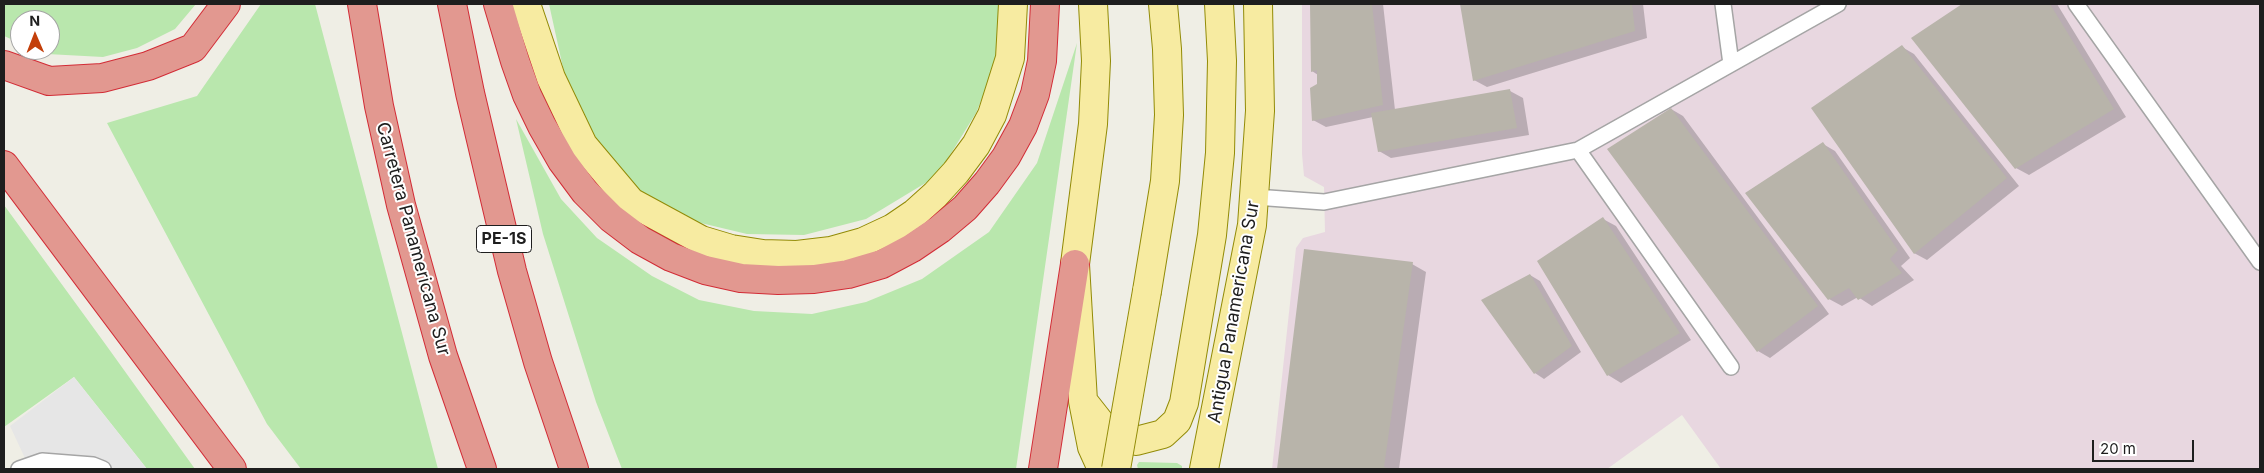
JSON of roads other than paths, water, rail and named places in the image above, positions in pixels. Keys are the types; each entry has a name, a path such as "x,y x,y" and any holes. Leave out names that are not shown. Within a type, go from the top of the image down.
{"highway":[{"path":"4,65 49,81 102,78 148,66 193,48 226,4"},
{"name":"Carretera Panamericana Sur","path":"362,4 379,106 401,206 443,356 482,469"},
{"name":"PE-1S","path":"452,4 472,103 512,271 538,362 574,469"},
{"path":"498,4 514,60 542,126 562,160 585,192 611,218 640,240 672,257 705,270 741,278 778,280 814,279 848,274 882,264 912,248 940,229 965,208 1006,157 1023,126 1035,94 1042,61 1046,4"},
{"path":"4,165 232,469"},
{"path":"1042,469 1075,264"}],"main road":[{"path":"526,4 551,78 583,145 631,202 701,240 747,251 797,255 831,251 855,244 893,228 915,213 956,172 976,145 992,115 1010,58 1013,4"},
{"path":"1093,4 1096,61 1092,124 1075,264 1083,401 1092,447 1102,469"},
{"path":"1116,469 1165,181 1168,124 1167,49 1163,4"},
{"path":"1083,401 1105,429 1120,437 1136,441 1163,434 1177,421 1184,403 1212,235 1220,153 1222,61 1219,4"},
{"name":"Antigua Panamericana Sur","path":"1204,469 1252,225 1260,111 1258,4"}],"lane":[{"path":"1723,4 1731,64"},
{"path":"1254,197 1324,202 1578,150 1838,4"},
{"path":"2076,4 2260,262"},
{"path":"1578,150 1731,367"},
{"path":"19,469 43,465 93,465 103,469"}]}
